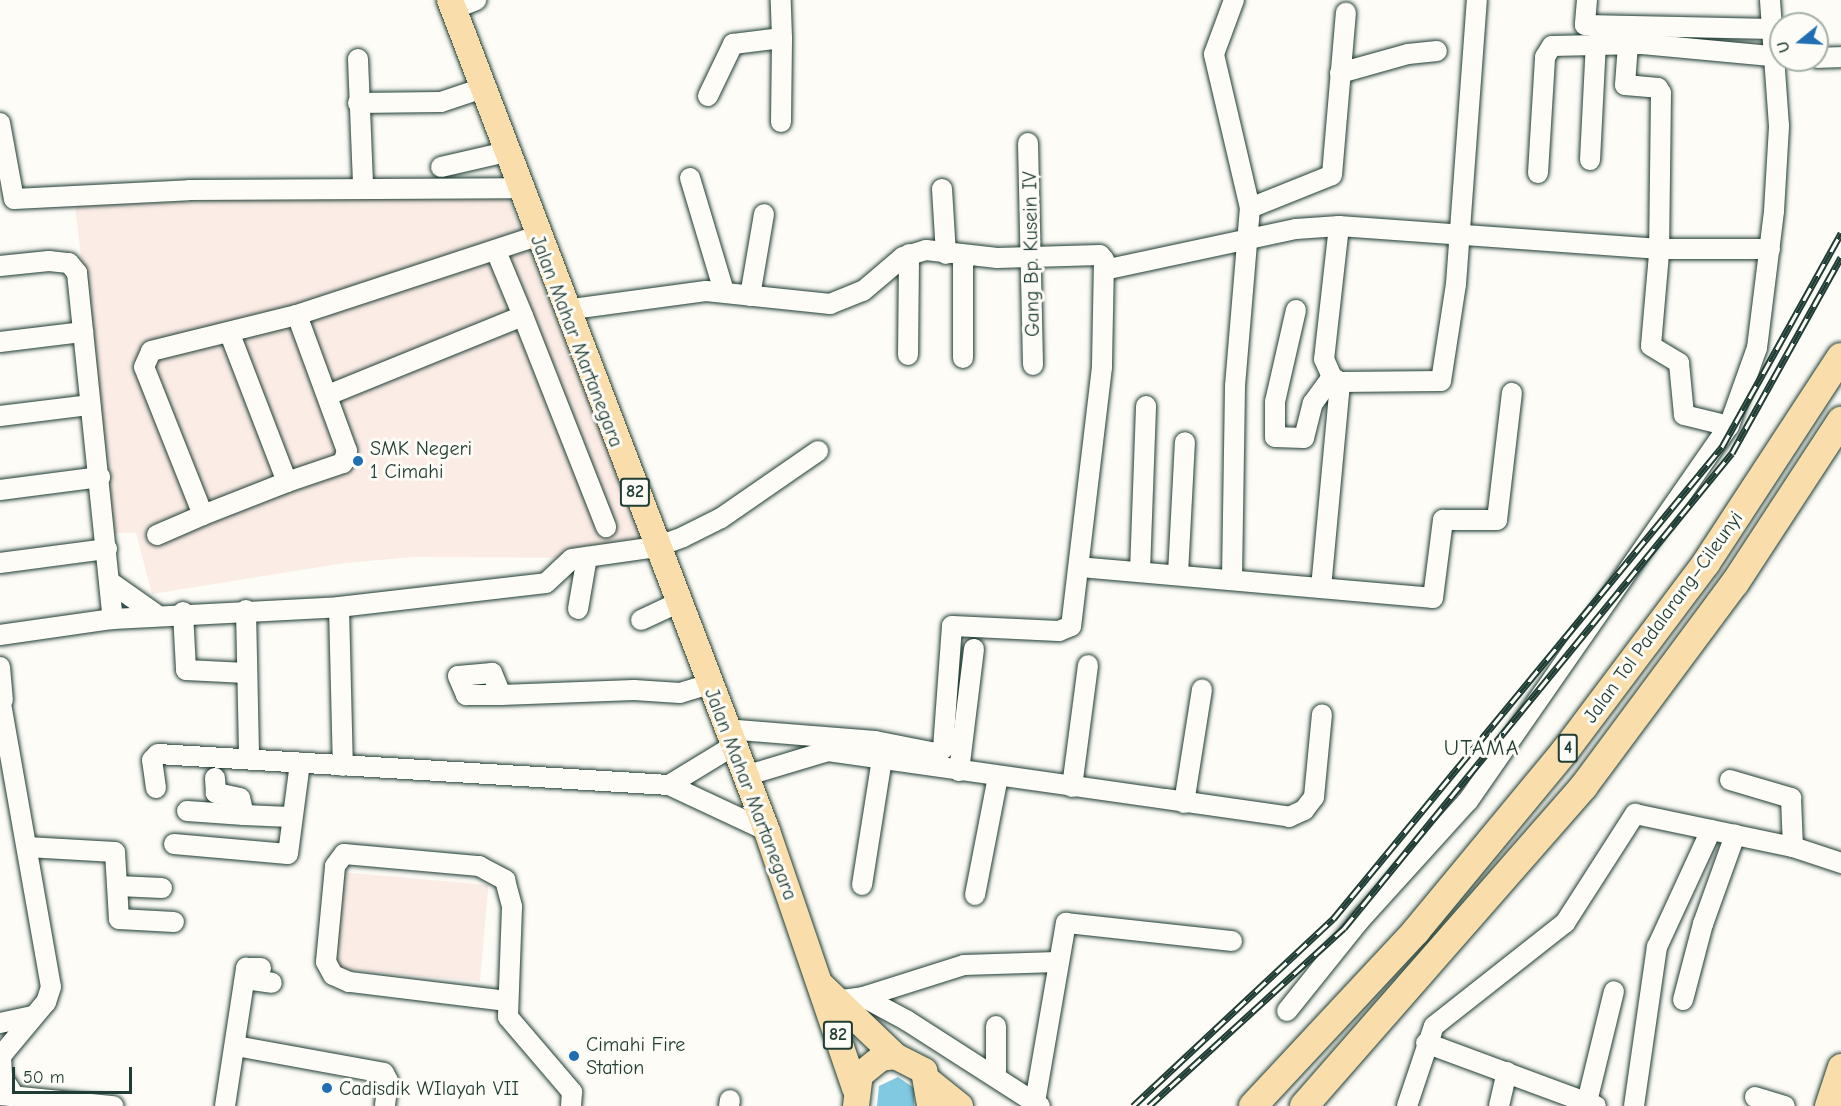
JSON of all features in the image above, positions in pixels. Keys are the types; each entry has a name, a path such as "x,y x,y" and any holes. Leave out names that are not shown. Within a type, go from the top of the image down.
{"highway":[{"name":"Jalan Tol Padalarang–Cileunyi","path":"1253,1106 1416,931 1565,751 1706,562 1841,357"},
{"name":"Jalan Tol Padalarang–Cileunyi","path":"1304,1106 1584,786 1735,583 1841,421"}],"main road":[{"name":"Jalan Mahar Martanegara","path":"460,3 483,88 519,188 677,603 767,831 820,984 855,1097"},
{"name":"82","path":"820,984 852,999 895,1056"},
{"path":"855,1097 869,1065 895,1056 915,1063 929,1081 960,1106"},
{"path":"1828,1106 1841,1067"},
{"path":"929,1081 930,1106"}],"street":[{"path":"781,0 781,122"},
{"path":"1232,578 1235,386 1250,208 1214,54 1234,0"},
{"path":"1296,310 1275,402 1275,437 1304,438 1313,403 1336,379 1443,379 1460,233 1477,0"},
{"path":"1587,0 1585,25 1637,38 1769,56"},
{"path":"1250,208 1332,175 1346,13"},
{"path":"1538,173 1546,53 1552,46 1769,29"},
{"path":"708,96 733,44 782,38"},
{"path":"1637,38 1625,84 1657,88 1661,93 1660,249 1651,346 1679,363 1684,415 1729,426"},
{"path":"1590,160 1596,43"},
{"path":"1340,74 1408,54 1437,51"},
{"path":"358,59 363,186"},
{"path":"1287,1011 1359,921 1468,801 1729,426 1757,348 1779,156 1778,72"},
{"path":"358,103 441,102 483,88"},
{"path":"0,123 4,167 14,200 363,186 519,188"},
{"name":"Gang Bp. Kusein IV","path":"1028,143 1033,365"},
{"path":"441,167 506,152"},
{"path":"690,178 723,291"},
{"path":"942,189 954,256 963,358"},
{"path":"750,296 764,214"},
{"path":"1321,588 1336,379 1324,359 1339,226"},
{"path":"1104,270 1249,241 1339,226 1660,249 1770,249"},
{"path":"203,515 144,367 151,351 230,334 297,315 537,236"},
{"path":"496,251 606,527"},
{"path":"565,310 723,291 810,304 840,302 863,291 909,254 1031,259 1100,255 1104,270 1102,367 1079,567 1069,628 952,626 940,751 730,738 669,784"},
{"path":"908,356 909,254"},
{"path":"0,266 49,261 74,267 100,477 113,619"},
{"path":"157,535 347,458 328,395 297,315"},
{"path":"328,395 523,316"},
{"path":"0,342 83,332"},
{"path":"230,334 287,482"},
{"path":"1079,567 1232,578 1435,597 1443,520 1497,520 1512,393"},
{"path":"0,416 90,405"},
{"path":"1140,571 1146,406"},
{"path":"1178,574 1185,442"},
{"path":"0,634 183,612 339,607 546,583 572,559 656,547 721,518 818,451"},
{"path":"0,489 100,477"},
{"path":"0,563 107,549"},
{"path":"578,609 587,557"},
{"path":"110,582 157,615"},
{"path":"641,620 677,603"},
{"path":"339,607 343,766"},
{"path":"246,610 249,757"},
{"path":"183,612 186,670 246,673"},
{"path":"959,771 974,649"},
{"path":"1072,787 1088,665"},
{"path":"0,667 1,699 51,987 32,1016 0,1056 2,1077 9,1097 113,1106"},
{"path":"501,695 680,693 710,684"},
{"path":"1184,803 1202,689"},
{"path":"745,776 818,752 882,759 1274,818 1297,815 1314,797 1322,714"},
{"path":"156,788 152,760 158,754 249,757 343,766 669,784 767,831"},
{"path":"862,885 882,759"},
{"path":"174,844 288,854 290,817 300,763"},
{"path":"975,895 998,777"},
{"path":"215,778 216,793 240,798 244,815"},
{"path":"1730,780 1791,798 1793,847"},
{"path":"187,811 290,817"},
{"path":"1407,1106 1426,1043 1442,1019 1513,969 1565,922 1597,880 1631,816 1645,813 1793,847 1841,863"},
{"path":"1634,1106 1658,947 1711,830"},
{"path":"1683,1000 1702,924 1735,835"},
{"path":"27,847 108,848 118,861 119,919 174,922"},
{"path":"507,1001 349,982 333,975 327,962 328,941 335,866 344,854 360,851 479,866 505,880 512,907 508,1017 572,1092 571,1106"},
{"path":"118,885 162,888"},
{"path":"852,999 996,1074 1037,1104 1064,926 1071,922 1232,941"},
{"path":"852,999 964,965 1057,962"},
{"path":"225,1106 236,1046 259,977"},
{"path":"1426,1043 1590,1105 1614,991"},
{"path":"0,1023 32,1016"},
{"path":"996,1026 996,1074"},
{"path":"236,1046 384,1073 388,1081 385,1106"},
{"path":"1499,1106 1507,1072"},
{"path":"1755,1097 1785,1106"}],"shaded area":[{"name":"SMK Negeri 1 Cimahi","path":"504,188 645,546 572,558 413,557 345,563 152,594 136,533 114,533 75,206"},
{"path":"341,872 488,885 480,982 333,969"}],"water":[{"path":"898,1077 914,1088 914,1106 877,1106 879,1086"}],"railway":[{"path":"1133,1106 1333,919 1722,447 1841,233"},
{"path":"1149,1106 1344,928 1732,453 1841,257"}],"place":[{"name":"SMK Negeri 1 Cimahi","path":"358,461"},
{"name":"Cimahi Fire Station","path":"574,1056"},
{"name":"Cadisdik WIlayah VII","path":"327,1088"}],"district":[{"name":"UTAMA","path":"1482,749"}]}
